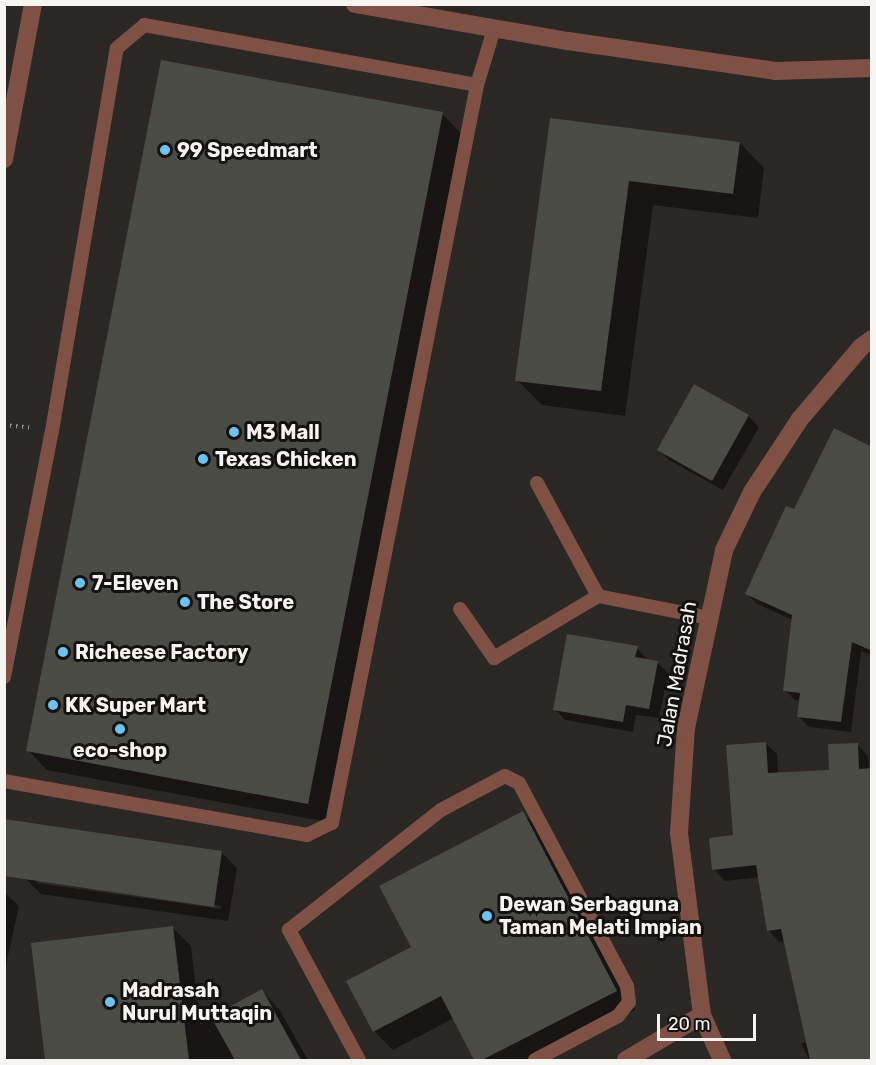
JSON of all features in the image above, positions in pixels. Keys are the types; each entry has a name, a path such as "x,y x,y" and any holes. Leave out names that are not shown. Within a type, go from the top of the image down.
{"street":[{"path":"4,159 33,4"},
{"path":"356,4 494,29 775,71 872,68"},
{"name":"Jalan Madrasah","path":"722,1060 702,1015 679,832 687,728 709,618 724,550 752,492 800,419 868,347"},
{"path":"626,1060 702,1015"}],"lane":[{"path":"4,677 12,609 52,431 117,48 144,25 477,85"},
{"path":"4,781 307,835 332,823 477,85 494,29"},
{"path":"537,483 598,596"},
{"path":"460,609 494,658 598,596 709,618"},
{"path":"359,1060 289,930 441,810 505,776 519,783 627,986 629,1002 618,1016 535,1060"}],"building":[{"name":"M3 Mall","path":"161,60 443,112 308,804 26,751"},
{"path":"550,118 740,142 733,194 629,181 601,391 515,381"},
{"path":"694,384 749,415 712,481 657,450"},
{"path":"834,428 872,447 872,651 852,642 841,722 797,717 800,693 783,691 792,615 745,594 786,506 794,509"},
{"path":"567,634 638,646 635,657 658,661 649,709 626,705 623,722 553,710"},
{"path":"766,742 768,773 829,770 828,744 858,743 859,769 872,768 872,1060 810,1060 781,929 767,931 756,865 712,870 709,838 733,835 726,745"},
{"name":"Dewan Serbaguna Taman Melati Impian","path":"523,811 617,991 482,1060 474,1060 441,996 373,1032 346,981 411,947 379,886"},
{"path":"4,819 222,851 214,907 4,876"},
{"name":"Madrasah Nurul Muttaqin","path":"173,926 189,1060 45,1060 31,943"},
{"path":"262,989 301,1060 235,1060 211,1017"}],"place":[{"name":"99 Speedmart","path":"165,150"},
{"name":"M3 Mall","path":"234,432"},
{"name":"Texas Chicken","path":"203,459"},
{"name":"7-Eleven","path":"80,583"},
{"name":"The Store","path":"185,602"},
{"name":"Richeese Factory","path":"63,652"},
{"name":"KK Super Mart","path":"53,705"},
{"name":"eco-shop","path":"120,729"},
{"name":"Dewan Serbaguna Taman Melati Impian","path":"487,916"},
{"name":"Madrasah Nurul Muttaqin","path":"110,1002"}]}
